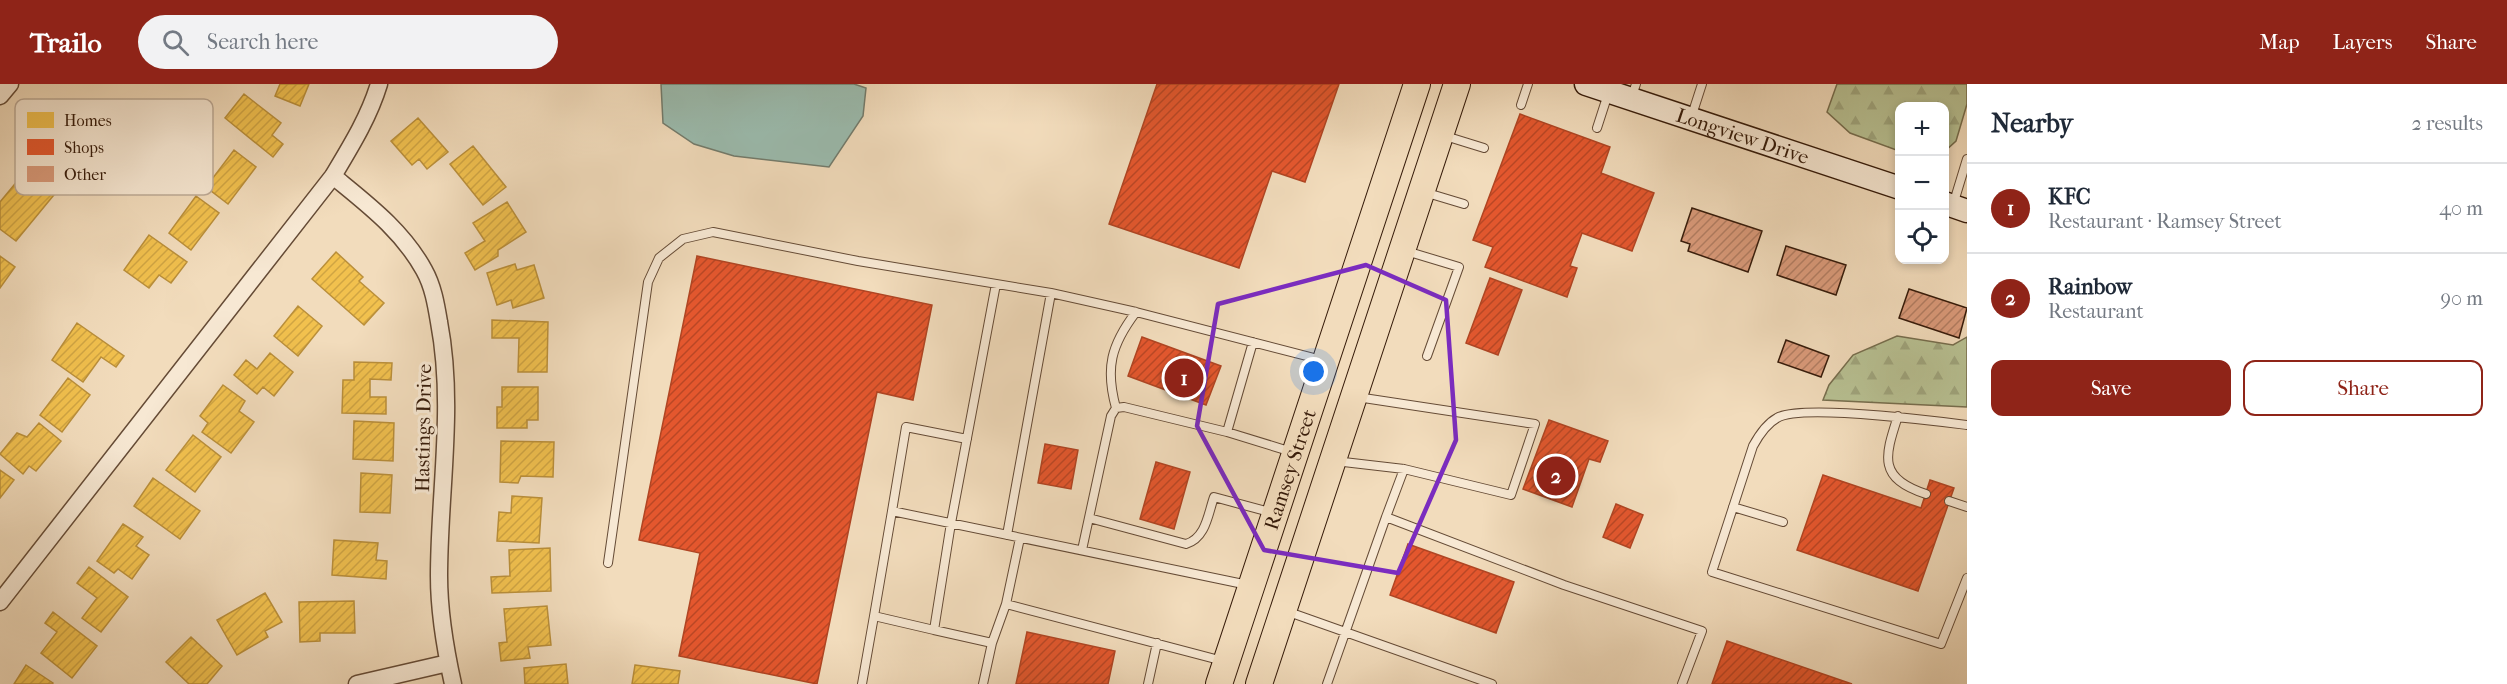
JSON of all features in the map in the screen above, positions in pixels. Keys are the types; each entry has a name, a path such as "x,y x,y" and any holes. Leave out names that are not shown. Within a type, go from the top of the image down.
{"main road":[{"name":"Ramsey Street","path":"1223,673 1417,84"},
{"name":"Ramsey Street","path":"1259,684 1457,84"}],"street":[{"path":"0,96 10,84"},
{"path":"0,602 333,176 354,142 374,101 379,84"},
{"name":"Longview Drive","path":"1586,84 1609,92 1634,92 1690,119 1895,187"},
{"name":"Hastings Drive","path":"333,176 397,230 425,271 434,295 446,355 447,410 439,575 441,624 453,684"},
{"path":"357,684 448,663"}],"lane":[{"path":"1521,105 1528,84"},
{"path":"1690,119 1702,84"},
{"path":"1597,128 1609,92"},
{"path":"1440,134 1484,148"},
{"path":"1955,207 1967,159"},
{"path":"1421,191 1464,204"},
{"path":"608,563 648,282 659,258 682,239 713,232 1051,293 1136,312 1326,361"},
{"path":"1402,250 1459,267 1427,356"},
{"path":"933,630 996,284"},
{"path":"1007,535 1051,293"},
{"path":"1082,550 1111,416 1116,408 1110,387 1109,369 1125,326 1136,312"},
{"path":"1227,432 1253,342"},
{"path":"1333,460 1404,469 1511,495 1535,424 1354,396"},
{"path":"1116,408 1124,407 1227,432 1295,453"},
{"path":"1967,425 1898,416 1795,413 1778,417 1763,430 1753,446 1712,572 1941,644 1967,579"},
{"path":"1898,416 1888,448 1888,463 1896,480 1910,489 1926,494"},
{"path":"862,684 906,427 967,439"},
{"path":"1328,684 1404,469"},
{"path":"1089,518 1186,544 1194,542 1201,535 1214,497 1274,514"},
{"path":"1949,501 1967,507"},
{"path":"1733,507 1783,522"},
{"path":"892,512 1251,586"},
{"path":"1386,517 1564,585 1702,631 1682,684"},
{"path":"983,684 992,644 1006,604 1020,538"},
{"path":"1006,604 1157,643 1223,673"},
{"path":"1283,610 1492,684"},
{"path":"874,616 992,644"},
{"path":"1148,684 1157,643"}],"highlighted area":[{"path":"1366,265 1446,300 1456,440 1398,573 1264,550 1197,426 1218,304"}],"green space":[{"path":"1837,84 1967,84 1967,104 1956,141 1949,147 1949,102 1895,102 1895,150 1850,133 1827,112"},
{"path":"1897,336 1953,345 1967,337 1967,407 1823,400 1829,385 1853,355"}],"shaded area":[{"path":"661,84 854,84 866,88 863,116 829,167 734,156 694,144 663,123"}],"building: Homes":[{"path":"280,84 309,84 300,106 275,96"},
{"path":"244,94 281,123 272,135 283,144 273,157 225,118"},
{"path":"418,118 448,152 427,169 419,159 412,165 391,141"},
{"path":"473,146 506,187 483,205 450,164"},
{"path":"234,150 256,167 228,204 213,192 213,178"},
{"path":"15,184 15,195 54,195 16,241 0,229 0,202"},
{"path":"196,196 219,213 191,250 169,233"},
{"path":"507,202 526,232 498,250 498,256 475,270 465,253 485,241 473,223"},
{"path":"149,235 187,262 171,283 159,275 149,288 124,270"},
{"path":"336,252 363,277 359,281 384,303 364,325 312,279"},
{"path":"0,256 15,267 0,288"},
{"path":"515,264 517,270 534,265 544,298 513,308 511,300 497,305 487,273"},
{"path":"298,306 322,326 298,356 274,336"},
{"path":"492,320 548,322 547,372 518,372 519,338 492,338"},
{"path":"77,323 124,356 116,367 101,357 83,382 52,360"},
{"path":"270,353 293,372 274,396 263,387 257,394 234,375 246,360 257,369"},
{"path":"354,362 392,363 391,380 370,379 370,397 386,397 386,414 342,413 343,380 354,380"},
{"path":"68,378 90,395 62,432 40,415"},
{"path":"223,385 245,401 239,411 254,422 231,453 202,432 208,423 200,416"},
{"path":"502,387 538,387 538,420 527,420 527,428 497,428 497,407 502,407"},
{"path":"354,421 394,423 393,461 353,459"},
{"path":"39,423 61,441 36,471 29,466 23,474 0,454 17,433 27,437"},
{"path":"193,435 221,457 195,492 166,470"},
{"path":"501,441 554,442 553,477 521,476 518,483 500,482"},
{"path":"0,470 14,480 0,498"},
{"path":"361,473 392,475 390,513 360,512"},
{"path":"153,478 200,511 180,539 134,506"},
{"path":"512,496 542,498 539,543 497,541 499,512 511,513"},
{"path":"123,524 143,537 136,546 149,555 132,579 118,569 114,573 97,561"},
{"path":"334,540 378,543 376,560 387,561 386,579 332,575"},
{"path":"550,548 551,591 492,593 491,577 510,576 509,550"},
{"path":"89,567 128,597 101,632 82,618 97,598 77,583"},
{"path":"265,593 282,622 265,631 268,637 237,655 217,620"},
{"path":"354,601 355,633 320,633 320,641 300,642 299,602"},
{"path":"547,606 551,645 528,647 530,658 501,661 499,643 507,642 504,609"},
{"path":"53,612 97,646 72,678 41,653 57,632 45,623"},
{"path":"191,637 222,666 207,684 189,684 166,662"},
{"path":"566,664 568,684 525,684 524,668"},
{"path":"26,665 53,683 14,684"},
{"path":"635,665 680,671 678,684 632,684"}],"building: Shops":[{"path":"1157,84 1339,84 1305,182 1272,171 1239,268 1109,224"},
{"path":"1520,114 1610,147 1601,173 1654,193 1632,251 1582,233 1570,266 1577,268 1567,297 1485,267 1493,247 1473,240"},
{"path":"697,256 932,305 913,400 877,392 817,684 679,656 700,553 639,540"},
{"path":"1490,278 1522,290 1498,355 1466,343"},
{"path":"1142,337 1221,366 1206,405 1128,376"},
{"path":"1549,420 1608,441 1600,462 1589,459 1572,507 1523,489"},
{"path":"1045,444 1078,450 1071,489 1038,483"},
{"path":"1156,462 1190,472 1174,529 1140,519"},
{"path":"1823,475 1921,508 1930,480 1954,488 1918,591 1797,550"},
{"path":"1616,504 1643,515 1630,548 1603,537"},
{"path":"1408,544 1514,582 1496,633 1390,595"},
{"path":"1027,632 1115,651 1108,684 1016,684"},
{"path":"1727,641 1852,684 1712,684"}],"building: Other":[{"path":"1692,208 1762,231 1748,272 1688,251 1690,244 1681,241"},
{"path":"1786,246 1846,265 1836,295 1777,275"},
{"path":"1909,289 1967,308 1959,338 1899,318"},
{"path":"1786,340 1829,356 1821,377 1778,362"}],"place":[{"name":"KFC","path":"1184,378"},
{"name":"Rainbow","path":"1556,476"}]}
